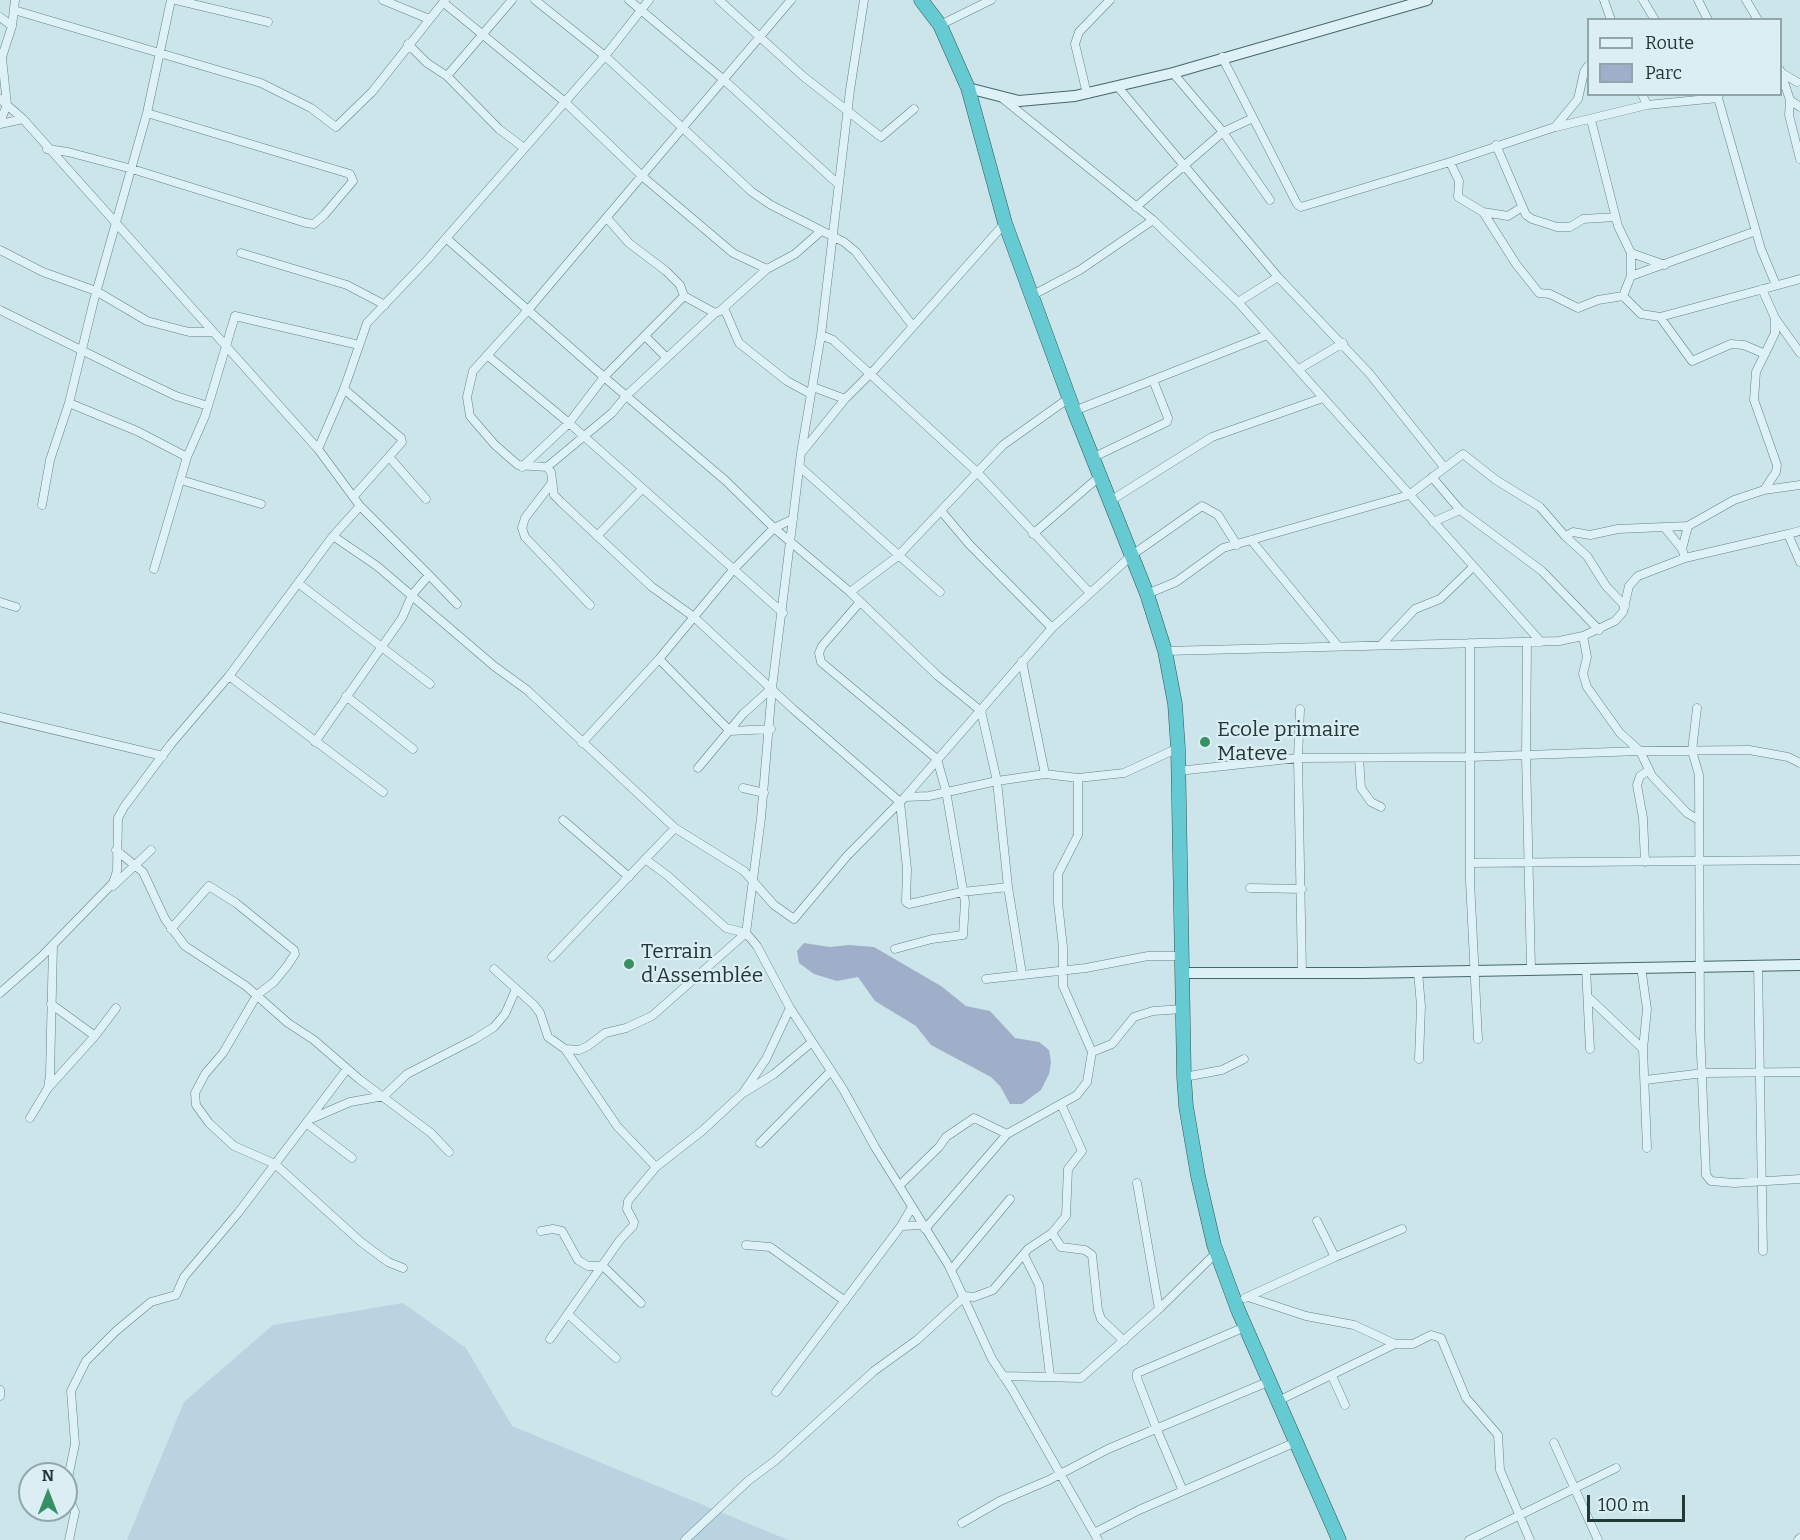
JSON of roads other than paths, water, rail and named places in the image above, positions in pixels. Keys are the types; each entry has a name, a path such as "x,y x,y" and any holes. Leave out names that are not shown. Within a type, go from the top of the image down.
{"highway":[{"path":"921,0 939,25 968,88 1005,223 1071,405 1147,594 1165,651 1175,704 1178,748 1184,1077 1198,1176 1217,1252 1241,1299 1245,1328 1270,1381 1335,1538"}],"street":[{"path":"0,123 7,105 1,61 12,26 15,0"},
{"path":"42,505 50,460 69,403 96,291 147,113 171,0"},
{"path":"176,0 268,22"},
{"path":"383,0 429,19"},
{"path":"447,76 482,32 512,0"},
{"path":"535,0 605,56 752,192 820,232 835,237 856,252 912,325"},
{"path":"629,0 724,80 838,184"},
{"path":"318,449 345,389 367,323 446,238 565,102 649,0"},
{"path":"719,0 804,77 882,138 914,109"},
{"path":"791,0 607,218 473,371 466,397 470,416 495,445 522,467 547,467 612,413 666,357 767,268 795,254 820,232"},
{"path":"565,1049 584,1049 605,1033 626,1028 652,1016 746,933 771,729 772,688 792,543 801,453 822,335 835,237 838,184 864,0"},
{"path":"939,25 991,0"},
{"path":"1087,94 1075,44 1079,32 1110,0"},
{"path":"968,88 1002,98 1035,102 1087,94 1173,73 1222,57 1427,0"},
{"path":"1604,0 1610,18"},
{"path":"1643,0 1654,18"},
{"path":"1698,0 1707,18"},
{"path":"1746,0 1757,18"},
{"path":"14,10 160,52 180,62 261,83 311,108 336,127 372,92 408,44 444,2 565,102 642,176 733,253 767,268"},
{"path":"0,16 12,26"},
{"path":"408,44 427,63 447,76 499,129 524,148"},
{"path":"1222,57 1298,206 1450,162 1555,127 1647,105 1718,96 1756,231 1776,285"},
{"path":"1555,127 1578,99 1587,68"},
{"path":"1782,72 1798,81"},
{"path":"1173,73 1222,132 1270,200"},
{"path":"1782,76 1790,100 1800,109 1789,116"},
{"path":"1784,86 1798,81"},
{"path":"1118,87 1278,277 1343,343 1444,467"},
{"path":"1643,96 1647,105"},
{"path":"1002,98 1041,132 1107,180 1153,220 1238,302 1541,642"},
{"path":"0,99 22,119 318,449 360,506 457,604"},
{"path":"1790,100 1789,116 1800,159"},
{"path":"47,149 68,152 132,169 314,224 353,180 350,174 147,113"},
{"path":"1136,207 1222,132 1253,118"},
{"path":"0,123 22,119"},
{"path":"1591,120 1615,217 1631,253 1631,276 1623,296"},
{"path":"1496,145 1522,207 1532,219 1557,227 1576,226 1583,219 1615,217"},
{"path":"1450,162 1459,181 1458,197 1483,212 1508,216 1522,207"},
{"path":"1483,212 1516,264 1539,292 1550,294 1578,308 1598,300 1623,296"},
{"path":"607,218 630,243 666,270 680,285 684,296 715,313"},
{"path":"1031,296 1080,270 1153,220"},
{"path":"801,453 845,399 870,375 912,325 1005,223"},
{"path":"1631,276 1756,231"},
{"path":"446,238 726,481 774,528 850,592 938,676 981,711 997,781 1008,887 1022,974"},
{"path":"0,250 43,272 96,291 147,321 173,329 211,332"},
{"path":"241,253 340,283 385,305"},
{"path":"1631,253 1665,265"},
{"path":"1238,302 1278,277"},
{"path":"1623,296 1641,314 1660,317 1800,279"},
{"path":"1762,289 1776,318 1800,353"},
{"path":"522,467 569,423 604,377 684,296"},
{"path":"724,308 739,343 787,381 845,399"},
{"path":"0,310 82,353 176,396 208,406"},
{"path":"154,568 187,457 208,406 233,319 238,315 359,345"},
{"path":"1660,317 1692,361 1731,344 1744,345 1765,354"},
{"path":"1764,490 1776,472 1777,465 1754,400 1756,372 1775,333 1776,318"},
{"path":"822,335 833,340 976,472 1090,593"},
{"path":"850,592 898,556 942,512 976,472 1024,429 1071,405 1153,380 1267,335"},
{"path":"645,336 666,357"},
{"path":"1299,369 1343,343"},
{"path":"487,355 569,423 783,613"},
{"path":"1092,458 1167,422 1168,418 1153,380"},
{"path":"345,389 401,438 401,446 354,496"},
{"path":"1110,501 1212,437 1323,398"},
{"path":"69,403 136,431 187,457"},
{"path":"1147,594 1176,582 1217,551 1409,495 1459,455 1467,456 1496,480 1540,507 1565,536 1587,556 1606,586 1625,606"},
{"path":"390,458 426,499"},
{"path":"547,467 551,472 551,484 561,502 597,536 652,587 694,617 902,800 907,869 906,902 909,904 962,892 1008,887"},
{"path":"800,467 940,592"},
{"path":"1033,534 1100,476"},
{"path":"1432,477 1460,510 1542,572 1599,630"},
{"path":"181,480 261,504"},
{"path":"551,484 525,518 522,528 525,537 590,605"},
{"path":"1565,536 1574,532 1590,535 1618,529 1688,526 1734,500 1764,490 1800,485"},
{"path":"597,536 642,489"},
{"path":"107,892 117,871 118,818 163,756 229,676 333,536 360,506"},
{"path":"333,536 377,566 494,666 527,690 675,828 735,865 774,905 794,919 847,856 902,800 1052,628 1132,555 1202,506 1218,515 1237,545"},
{"path":"1433,522 1460,510"},
{"path":"942,512 969,544 1052,628"},
{"path":"582,743 659,658 733,570 774,528 793,519"},
{"path":"1682,549 1688,526"},
{"path":"1664,527 1682,549 1685,558"},
{"path":"1165,651 1382,644 1541,642 1583,636 1599,630 1620,617 1629,586 1638,576 1685,558 1800,531"},
{"path":"1788,534 1800,562"},
{"path":"1251,540 1338,646"},
{"path":"1382,644 1414,609 1440,599 1473,567"},
{"path":"315,742 402,618 412,595 429,575"},
{"path":"298,583 430,684"},
{"path":"0,602 16,607"},
{"path":"860,602 822,646 819,653 821,662 938,759 946,791 964,902 963,935 932,939 895,949"},
{"path":"1583,636 1587,657 1583,674 1587,687 1620,733 1640,751 1648,771 1687,813 1699,820"},
{"path":"1527,642 1527,864 1531,969"},
{"path":"1470,643 1470,863 1473,970 1478,1039"},
{"path":"659,658 730,731 771,729"},
{"path":"1022,661 1045,774"},
{"path":"229,676 383,792"},
{"path":"698,768 743,714 772,688"},
{"path":"346,696 413,749"},
{"path":"1697,708 1692,751 1699,767 1698,860 1706,1175 1715,1182 1800,1179"},
{"path":"1300,709 1298,758 1302,974"},
{"path":"0,717 163,756"},
{"path":"902,800 1045,774 1078,777 1124,773 1178,748"},
{"path":"1178,771 1298,758 1470,758 1640,751 1764,752 1788,757 1800,763"},
{"path":"1359,758 1361,788 1371,802 1380,807"},
{"path":"1645,862 1637,785 1640,776 1648,771"},
{"path":"924,1227 1007,1134 1077,1095 1088,1082 1092,1052 1063,986 1057,877 1076,842 1079,823 1078,777"},
{"path":"743,788 764,793"},
{"path":"563,820 629,877"},
{"path":"552,957 675,828"},
{"path":"117,850 137,864 148,879 177,938 196,954 257,995 288,1023 331,1053 347,1069 431,1133 449,1152"},
{"path":"0,993 151,850"},
{"path":"645,859 726,928 746,933 757,946 790,1008 831,1071 951,1270 965,1296 992,1359 1096,1536 1183,1491 1296,1442"},
{"path":"1470,863 1800,860"},
{"path":"171,929 206,886 212,886 296,952 274,981 257,995 223,1053 195,1093 196,1105 209,1124 234,1146 275,1164 361,1242 388,1262 403,1268"},
{"path":"1250,888 1302,889"},
{"path":"48,1088 53,945"},
{"path":"986,979 1086,968 1148,956 1183,956"},
{"path":"1183,973 1302,974 1800,965"},
{"path":"1758,966 1761,1007 1759,1071 1763,1251"},
{"path":"1641,967 1647,1009 1643,1049 1647,1148"},
{"path":"1586,968 1590,1049"},
{"path":"494,969 537,1009 548,1037 565,1049 617,1126 656,1167"},
{"path":"1418,972 1421,1006 1419,1059"},
{"path":"308,1121 350,1102 384,1096 407,1074 467,1044 494,1026 505,1014 516,989"},
{"path":"1588,998 1643,1049"},
{"path":"51,1004 95,1036"},
{"path":"30,1118 48,1088 95,1036 116,1008"},
{"path":"744,1093 777,1040 790,1008"},
{"path":"1092,1052 1112,1044 1134,1017 1153,1011 1183,1009"},
{"path":"550,1339 620,1240 633,1226 634,1222 628,1212 628,1201 656,1167 702,1131 744,1093 764,1081 812,1042"},
{"path":"1184,1077 1222,1070 1244,1059"},
{"path":"69,1540 75,1512 68,1496 69,1470 74,1456 71,1391 78,1375 93,1352 132,1317 151,1302 176,1295 184,1277 275,1164 347,1069"},
{"path":"760,1143 831,1071"},
{"path":"1645,1080 1704,1073 1800,1072"},
{"path":"757,1074 764,1081"},
{"path":"685,1540 747,1481 776,1460 874,1371 917,1340 965,1296 974,1297 993,1290 1028,1249 1052,1233 1066,1216 1068,1169 1082,1151 1061,1104"},
{"path":"900,1185 939,1147 946,1137 974,1118 1007,1134"},
{"path":"308,1121 352,1158"},
{"path":"1137,1183 1159,1309"},
{"path":"951,1270 1010,1199"},
{"path":"776,1392 902,1226 912,1207"},
{"path":"1317,1221 1335,1257"},
{"path":"902,1226 924,1227"},
{"path":"541,1231 553,1229 562,1231 574,1256 582,1264 603,1266 641,1303"},
{"path":"1241,1299 1402,1229"},
{"path":"1052,1233 1061,1247 1085,1250 1092,1255 1098,1310 1106,1325 1124,1341"},
{"path":"746,1245 770,1247 845,1301"},
{"path":"1003,1376 1081,1378 1159,1309 1217,1252"},
{"path":"1024,1256 1039,1285 1050,1376"},
{"path":"1241,1299 1306,1316 1354,1325 1395,1344 1413,1344 1431,1335 1441,1338 1466,1398 1498,1435 1500,1470 1518,1517 1530,1540"},
{"path":"569,1315 616,1358"},
{"path":"1183,1491 1156,1431 1137,1373 1245,1328"},
{"path":"1278,1401 1395,1344"},
{"path":"1332,1376 1345,1405"},
{"path":"962,1523 1000,1501 1108,1449 1156,1431 1270,1381"},
{"path":"0,1390 0,1396"},
{"path":"1554,1443 1598,1540"},
{"path":"1469,1540 1616,1468"}],"place":[{"name":"Ecole primaire Mateve","path":"1205,742"},
{"name":"Terrain d'Assemblée","path":"629,964"}]}
